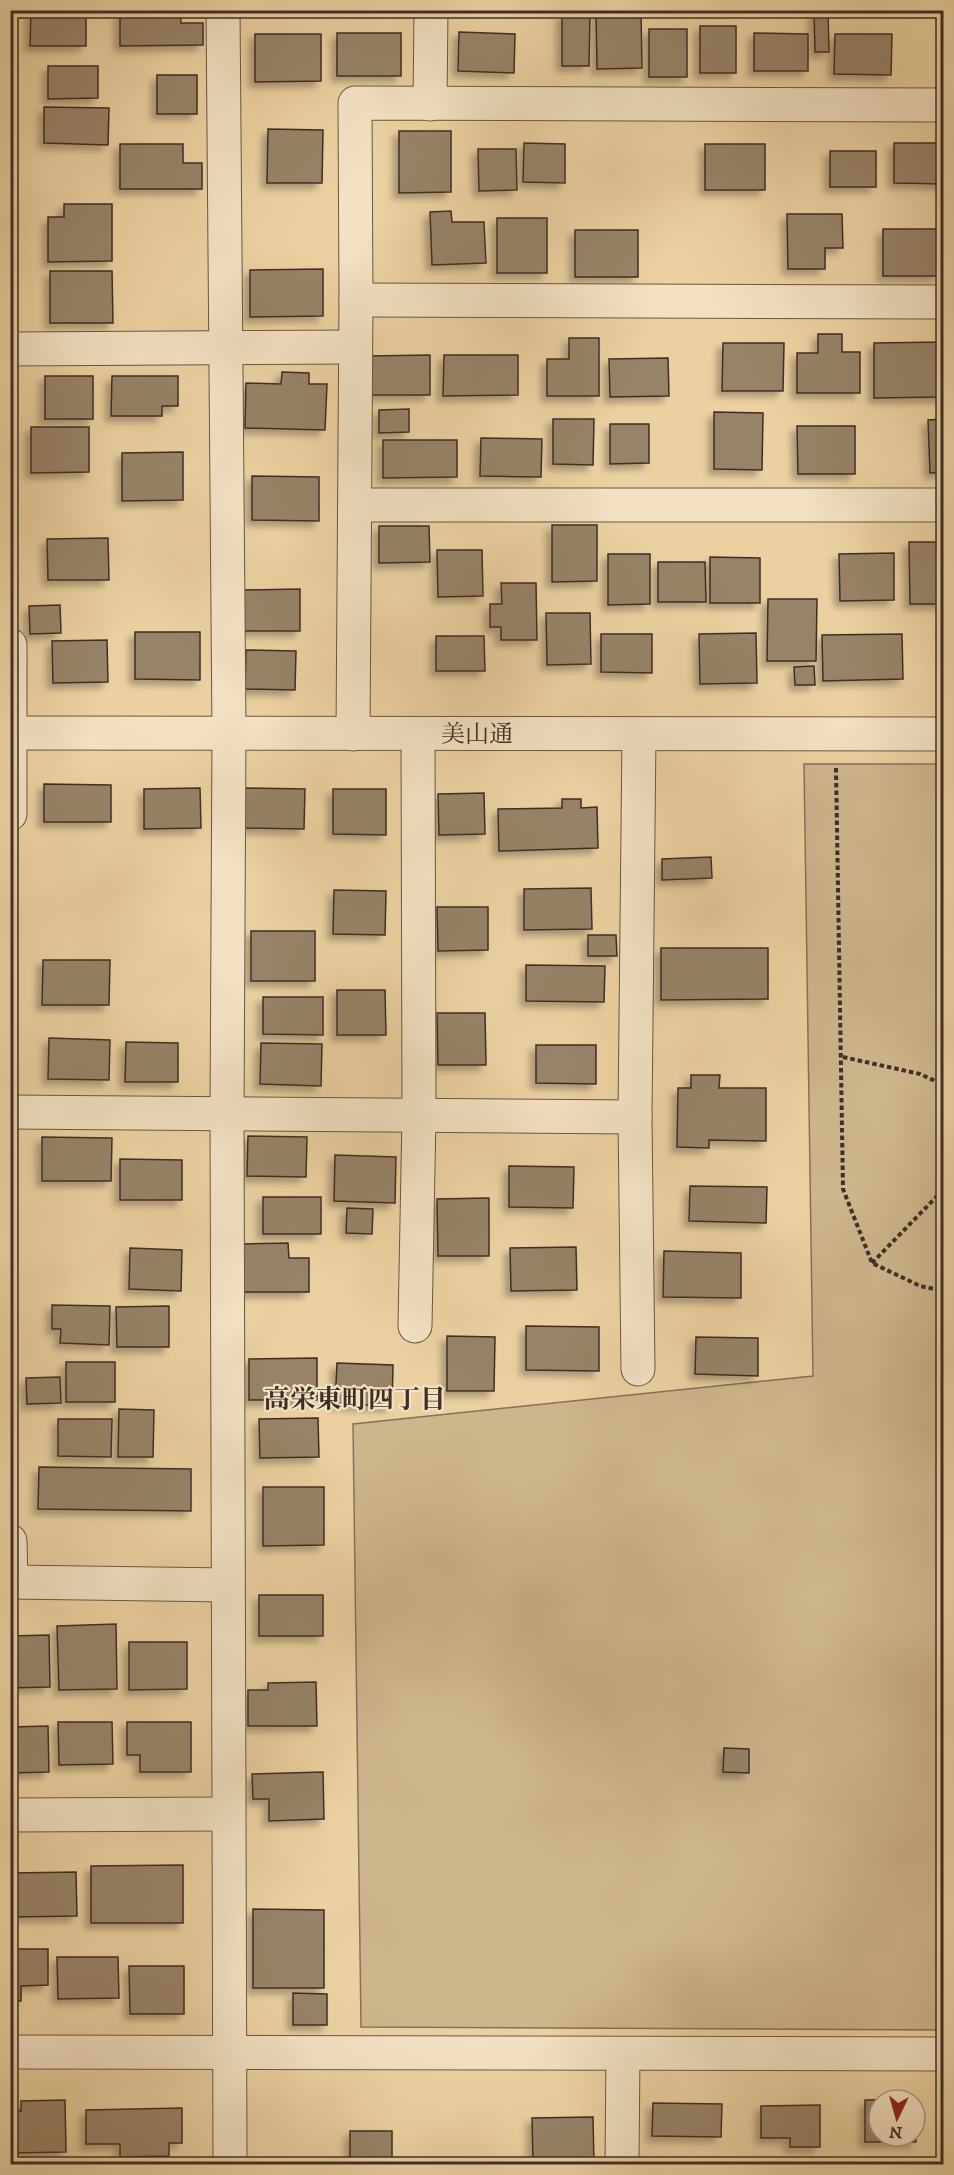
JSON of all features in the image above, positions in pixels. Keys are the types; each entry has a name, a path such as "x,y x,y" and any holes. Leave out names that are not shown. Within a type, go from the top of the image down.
{"street":[{"path":"223,10 229,733 227,1114 230,2164"},
{"path":"430,104 431,10"},
{"path":"353,734 355,103 944,105"},
{"path":"356,300 944,302"},
{"path":"10,349 355,347"},
{"path":"355,505 944,505"},
{"path":"10,645 10,814"},
{"name":"美山通","path":"11,733 944,734"},
{"path":"416,1326 419,1116 418,735"},
{"path":"638,1369 635,1116 639,735"},
{"path":"10,1112 635,1116"},
{"path":"10,1541 11,1582 228,1585"},
{"path":"10,1815 228,1814"},
{"path":"10,2052 944,2054"},
{"path":"622,2164 623,2054"}],"path":[{"path":"836,734 843,1057 843,1189 872,1263 920,1286 944,1291"},
{"path":"843,1057 920,1074 944,1085"},
{"path":"872,1263 944,1188"}],"shaded area":[{"path":"804,764 943,764 943,2030 361,2027 353,1424 813,1376"}],"building":[{"path":"31,10 86,10 86,46 30,46"},
{"path":"120,10 180,10 181,23 203,23 203,45 120,46"},
{"path":"596,10 641,10 642,68 597,69"},
{"path":"814,10 828,10 829,52 815,52"},
{"path":"562,13 590,13 589,66 562,66"},
{"path":"700,26 736,26 736,73 700,73"},
{"path":"649,29 687,29 687,77 649,77"},
{"path":"459,32 515,34 514,73 458,71"},
{"path":"337,33 401,33 401,76 337,76"},
{"path":"754,33 808,34 808,71 754,71"},
{"path":"255,34 321,34 321,81 255,82"},
{"path":"835,34 892,34 891,75 834,74"},
{"path":"48,66 98,66 98,98 48,99"},
{"path":"157,75 197,75 197,114 157,114"},
{"path":"44,107 109,108 108,145 44,143"},
{"path":"268,129 323,130 322,183 267,183"},
{"path":"399,131 451,131 451,192 399,193"},
{"path":"524,143 565,144 565,183 523,182"},
{"path":"894,143 944,143 944,184 894,183"},
{"path":"120,144 183,144 183,163 202,163 202,189 120,189"},
{"path":"705,144 765,144 765,190 705,190"},
{"path":"478,149 516,149 517,190 479,191"},
{"path":"830,151 876,151 876,187 830,187"},
{"path":"64,204 112,204 112,261 48,262 48,217 64,217"},
{"path":"451,211 452,222 484,222 486,263 432,265 430,212"},
{"path":"787,214 842,214 843,248 825,248 825,269 788,269"},
{"path":"497,218 547,218 547,273 497,273"},
{"path":"883,229 939,229 939,276 883,276"},
{"path":"575,230 638,230 638,277 575,277"},
{"path":"323,269 323,316 250,317 250,270"},
{"path":"50,271 112,271 113,323 50,323"},
{"path":"818,334 842,334 842,352 860,352 860,393 797,393 797,353 818,353"},
{"path":"569,338 599,338 599,396 547,396 547,359 569,359"},
{"path":"944,342 944,397 874,398 874,343"},
{"path":"723,343 784,343 783,391 722,391"},
{"path":"430,355 430,395 371,395 370,356"},
{"path":"444,355 518,355 518,395 443,396"},
{"path":"668,358 669,396 610,397 609,359"},
{"path":"282,372 309,373 309,384 327,384 325,430 245,428 246,383 281,384"},
{"path":"45,376 93,376 93,419 45,419"},
{"path":"112,376 178,376 178,406 162,406 162,416 111,416"},
{"path":"409,409 409,432 379,433 379,410"},
{"path":"714,412 763,413 762,470 714,469"},
{"path":"553,419 594,419 593,465 553,464"},
{"path":"944,419 944,472 930,473 928,420"},
{"path":"610,424 649,424 649,463 610,464"},
{"path":"797,426 855,426 855,474 798,474"},
{"path":"31,427 89,427 89,472 31,473"},
{"path":"481,438 542,439 541,477 480,476"},
{"path":"383,440 457,440 457,477 383,478"},
{"path":"183,452 183,500 122,501 122,453"},
{"path":"252,476 319,477 319,521 252,520"},
{"path":"552,525 597,525 597,581 552,582"},
{"path":"379,526 429,526 430,562 379,563"},
{"path":"108,538 109,580 48,580 47,539"},
{"path":"909,542 944,542 944,604 910,604"},
{"path":"437,550 482,550 483,596 438,597"},
{"path":"894,553 894,600 840,601 839,554"},
{"path":"608,554 650,554 650,604 608,605"},
{"path":"710,557 760,558 760,603 710,603"},
{"path":"658,562 705,562 706,602 658,602"},
{"path":"501,583 536,583 537,640 501,640 501,627 490,627 490,604 502,604"},
{"path":"300,589 300,631 243,631 242,590"},
{"path":"768,599 817,599 816,661 767,661"},
{"path":"60,605 61,633 30,634 29,606"},
{"path":"546,613 590,613 591,664 547,665"},
{"path":"135,632 200,632 200,680 135,679"},
{"path":"756,633 757,683 700,684 699,634"},
{"path":"601,634 652,634 652,673 601,672"},
{"path":"902,634 903,679 823,681 822,635"},
{"path":"436,636 484,636 485,671 436,671"},
{"path":"107,640 108,682 53,683 52,641"},
{"path":"246,650 296,651 295,690 245,689"},
{"path":"814,666 815,685 795,685 794,667"},
{"path":"44,784 111,785 111,822 44,822"},
{"path":"200,788 201,828 144,829 144,789"},
{"path":"244,788 305,789 304,829 244,828"},
{"path":"333,789 386,789 386,835 333,834"},
{"path":"484,793 485,834 439,835 438,794"},
{"path":"562,799 581,799 581,808 597,807 598,848 499,851 498,809 562,808"},
{"path":"711,857 712,878 662,880 662,859"},
{"path":"591,888 592,929 524,930 524,889"},
{"path":"334,890 386,891 385,935 333,934"},
{"path":"437,907 488,907 488,950 438,951"},
{"path":"251,931 315,931 315,981 251,981"},
{"path":"588,935 616,935 617,956 588,956"},
{"path":"661,948 768,948 768,999 661,1000"},
{"path":"43,960 110,960 109,1005 42,1005"},
{"path":"526,965 605,966 604,1002 526,1001"},
{"path":"337,990 385,990 386,1035 337,1035"},
{"path":"263,997 323,997 323,1035 263,1034"},
{"path":"437,1013 485,1013 486,1065 438,1065"},
{"path":"49,1038 110,1040 109,1080 48,1079"},
{"path":"126,1042 178,1043 178,1082 125,1082"},
{"path":"261,1043 322,1044 321,1086 260,1084"},
{"path":"536,1045 596,1045 596,1084 536,1083"},
{"path":"691,1075 720,1075 719,1088 766,1088 766,1141 709,1140 709,1148 677,1147 678,1088 691,1088"},
{"path":"248,1136 307,1137 306,1177 247,1176"},
{"path":"42,1137 112,1138 111,1181 42,1181"},
{"path":"335,1155 396,1157 395,1203 334,1201"},
{"path":"120,1159 182,1160 182,1200 120,1200"},
{"path":"509,1166 574,1167 573,1208 509,1207"},
{"path":"690,1186 767,1187 766,1223 689,1221"},
{"path":"263,1197 321,1197 321,1234 263,1234"},
{"path":"489,1198 489,1256 438,1256 437,1199"},
{"path":"347,1208 373,1209 372,1234 346,1233"},
{"path":"288,1243 289,1258 309,1258 309,1292 243,1292 243,1244"},
{"path":"576,1247 577,1290 511,1291 510,1248"},
{"path":"130,1248 182,1250 181,1291 129,1289"},
{"path":"664,1251 741,1253 741,1298 663,1297"},
{"path":"52,1305 110,1306 109,1345 60,1343 61,1329 52,1329"},
{"path":"169,1306 169,1347 117,1347 116,1307"},
{"path":"526,1326 599,1327 599,1371 526,1370"},
{"path":"447,1336 495,1337 494,1391 447,1391"},
{"path":"696,1337 758,1338 758,1376 695,1374"},
{"path":"317,1358 317,1400 249,1400 249,1359"},
{"path":"66,1362 115,1362 115,1402 66,1402"},
{"path":"337,1363 393,1365 392,1406 335,1404"},
{"path":"60,1377 61,1403 27,1404 26,1378"},
{"path":"119,1409 154,1410 153,1457 118,1457"},
{"path":"318,1418 319,1457 260,1458 259,1419"},
{"path":"58,1419 112,1419 111,1457 58,1456"},
{"path":"39,1467 191,1469 191,1511 38,1509"},
{"path":"263,1487 324,1487 324,1545 263,1546"},
{"path":"259,1595 323,1595 323,1636 259,1636"},
{"path":"116,1624 117,1689 59,1690 57,1626"},
{"path":"49,1635 50,1687 10,1688 10,1636"},
{"path":"129,1642 187,1642 187,1689 129,1690"},
{"path":"316,1682 317,1726 248,1726 248,1690 268,1690 268,1683"},
{"path":"58,1722 112,1722 113,1764 59,1765"},
{"path":"127,1722 191,1722 191,1772 140,1772 140,1755 127,1755"},
{"path":"48,1726 49,1772 10,1773 10,1727"},
{"path":"724,1748 749,1749 749,1773 723,1772"},
{"path":"323,1772 324,1819 269,1821 269,1799 253,1799 252,1774"},
{"path":"183,1865 183,1923 91,1923 91,1866"},
{"path":"76,1872 77,1916 10,1917 10,1873"},
{"path":"253,1909 324,1910 324,1988 253,1988"},
{"path":"10,1949 48,1949 48,1985 21,1986 21,2001 10,2001"},
{"path":"57,1957 118,1957 119,1998 58,1999"},
{"path":"129,1966 184,1966 184,2014 130,2014"},
{"path":"293,1993 327,1994 327,2025 293,2025"},
{"path":"65,2100 66,2152 10,2153 10,2111 21,2111 21,2101"},
{"path":"865,2100 867,2100 867,2142 865,2142"},
{"path":"653,2103 722,2104 721,2137 652,2136"},
{"path":"820,2105 820,2147 790,2147 790,2138 761,2138 761,2106"},
{"path":"182,2108 182,2143 169,2143 169,2156 120,2157 120,2144 86,2144 86,2110"},
{"path":"593,2117 594,2164 533,2164 532,2118"},
{"path":"350,2131 392,2131 392,2164 350,2164"}],"district":[{"name":"高栄東町四丁目","path":"355,1400"}]}
